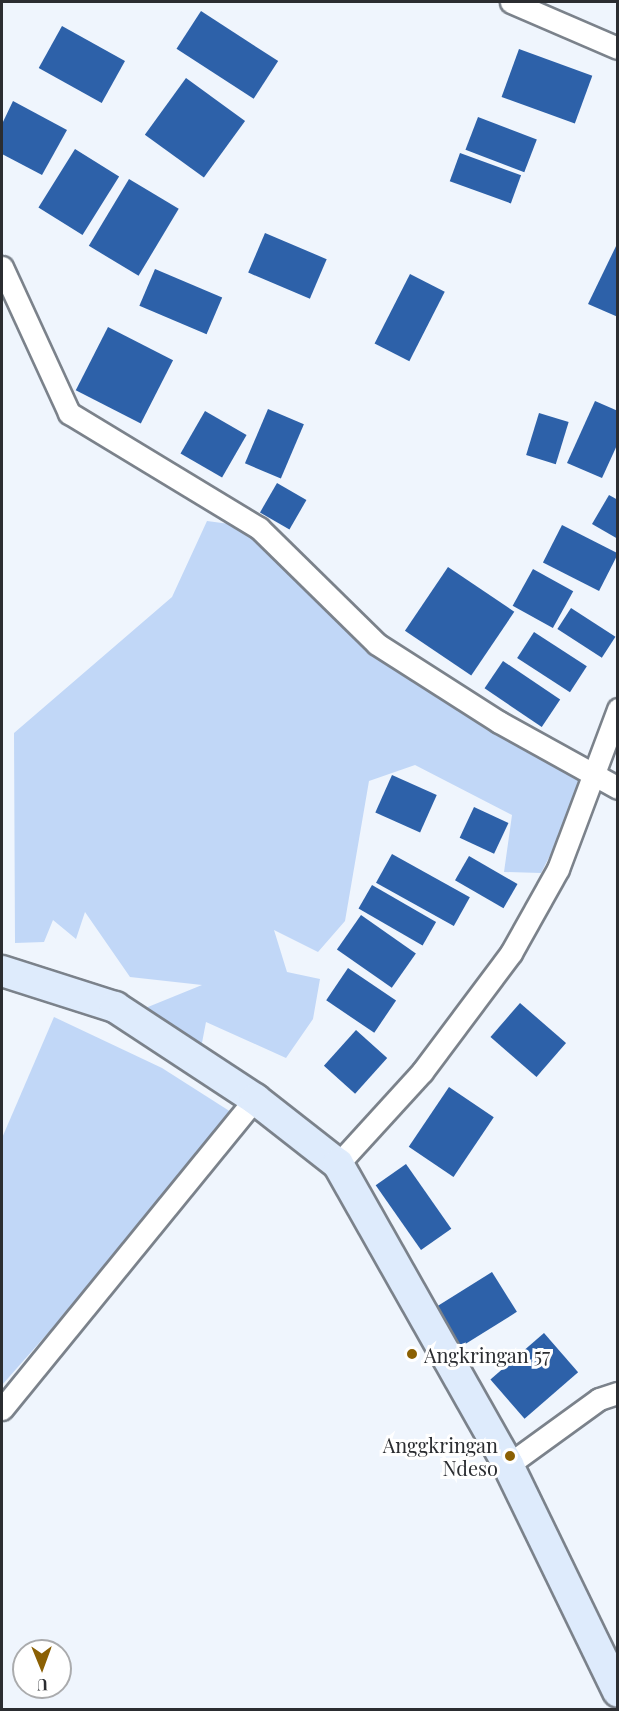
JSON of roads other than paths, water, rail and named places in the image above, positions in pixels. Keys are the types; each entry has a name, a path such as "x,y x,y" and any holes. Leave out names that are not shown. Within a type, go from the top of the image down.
{"main road":[{"path":"2,971 115,1007 255,1099 338,1164 508,1465 618,1692"}],"street":[{"path":"511,2 618,48"},
{"path":"2,267 69,413 259,528 377,644 591,775 618,788"},
{"path":"338,1164 422,1072 511,953 558,869 591,775 618,709"},
{"path":"2,1409 255,1099"},
{"path":"508,1465 599,1399 618,1393"}],"place":[{"name":"Angkringan 57","path":"412,1354"},
{"name":"Anggkringan Ndeso","path":"510,1456"}]}
